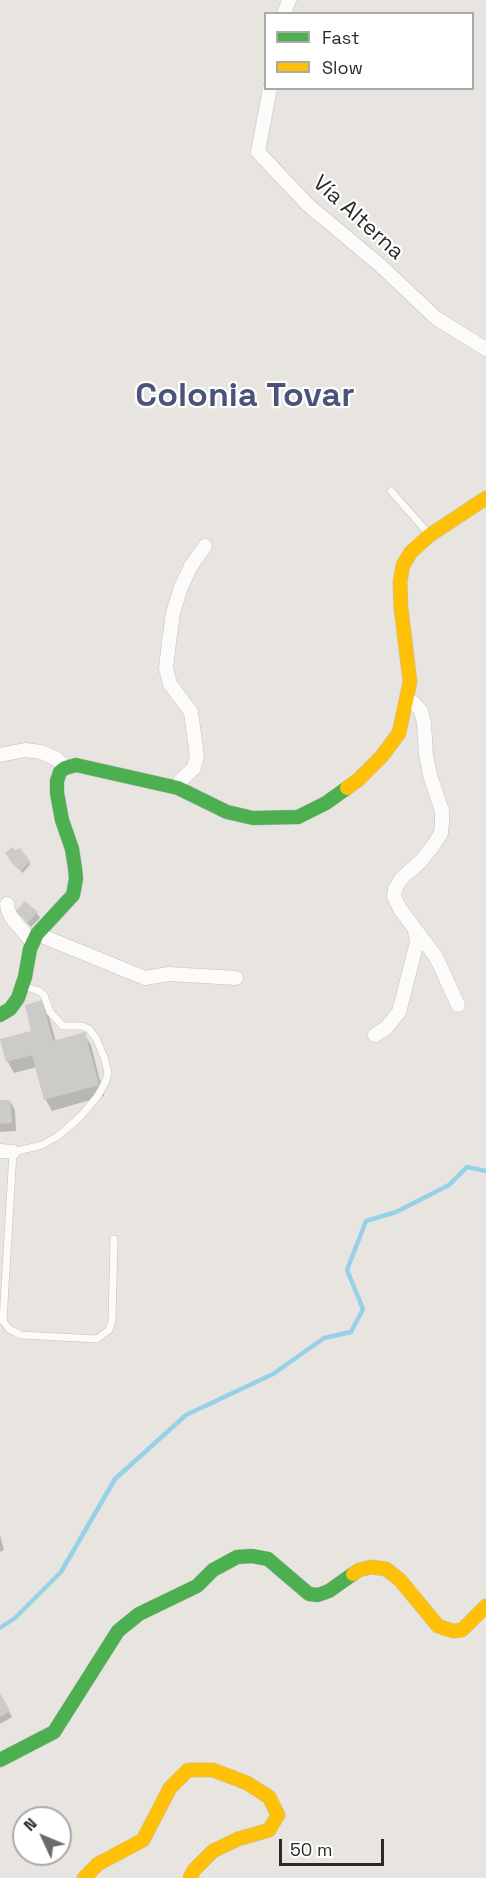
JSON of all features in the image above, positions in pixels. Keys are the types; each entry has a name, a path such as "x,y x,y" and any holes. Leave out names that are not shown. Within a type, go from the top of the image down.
{"street":[{"name":"Vía Alterna","path":"270,90 258,152 308,205 381,266 436,318 486,349"},
{"path":"0,1015 10,1009 18,998 35,939 73,895 76,879 72,849 62,820 57,793 60,772 76,765 178,788 227,812 254,818 298,817 326,803 358,780 382,756 399,733 410,682 400,582 403,565 411,552 430,535 486,498"},
{"path":"178,788 181,780 194,768 197,756 191,712 170,684 166,668 173,613 181,587 204,546"},
{"path":"407,700 414,703 421,711 426,755 442,816 441,833 420,862 401,879 395,890 395,901 436,957 458,1005"},
{"path":"0,755 25,750 41,752 57,759 65,768"},
{"path":"7,904 11,917 35,939 145,978 169,974 236,978"},
{"path":"375,1035 386,1028 399,1011 417,942 415,931"},
{"path":"0,1760 54,1732 118,1631 139,1614 197,1586 213,1570 237,1557 252,1556 268,1559 309,1594 318,1595 329,1591 359,1570 371,1567 386,1569 400,1580 438,1626 453,1631 462,1630 486,1606"},
{"path":"84,1878 98,1864 143,1840 170,1788 188,1770 213,1770 247,1783 269,1797 278,1815 269,1830 238,1839 213,1851 194,1870 190,1878"}],"lane":[{"path":"391,491 430,535"},
{"path":"22,985 44,995 50,1012 63,1026 82,1026 89,1029 100,1047 108,1073 97,1097 79,1118 58,1136 42,1145 7,1151 3,1321 9,1329 21,1335 97,1339 109,1330 112,1320 114,1239"}],"building":[{"path":"12,847 15,850 20,848 30,861 21,871 5,853"},
{"path":"25,901 38,912 27,923 16,911"},
{"path":"42,1000 53,1041 85,1032 99,1085 44,1100 32,1055 6,1062 0,1039 31,1031 25,1005"},
{"path":"0,1100 10,1100 12,1123 0,1124"},
{"path":"0,1693 10,1711 0,1717"}],"waterway":[{"path":"0,1628 15,1618 61,1572 115,1479 186,1415 273,1374 324,1338 351,1332 363,1309 347,1270 366,1221 396,1212 449,1185 467,1167 486,1171"}],"traffic: fast":[{"path":"0,1015 10,1009 18,998 25,977 30,949 37,934 73,895 76,879 75,868 57,793 57,781 60,772 65,768 76,765 178,788 227,812 253,818 298,817 326,803 347,788"},
{"path":"0,1760 54,1732 118,1631 139,1614 197,1586 213,1570 237,1557 252,1556 268,1559 309,1594 318,1595 329,1591 353,1574"}],"traffic: slow":[{"path":"347,788 382,756 399,733 410,682 401,608 400,582 403,565 411,552 430,535 486,498"},
{"path":"353,1574 371,1567 386,1569 400,1580 438,1626 453,1631 462,1630 486,1606"},
{"path":"84,1878 98,1864 143,1840 170,1788 188,1770 213,1770 247,1783 269,1797 278,1815 269,1830 238,1839 213,1851 194,1870 190,1878"}],"district":[{"name":"Colonia Tovar","path":"245,397"}]}
